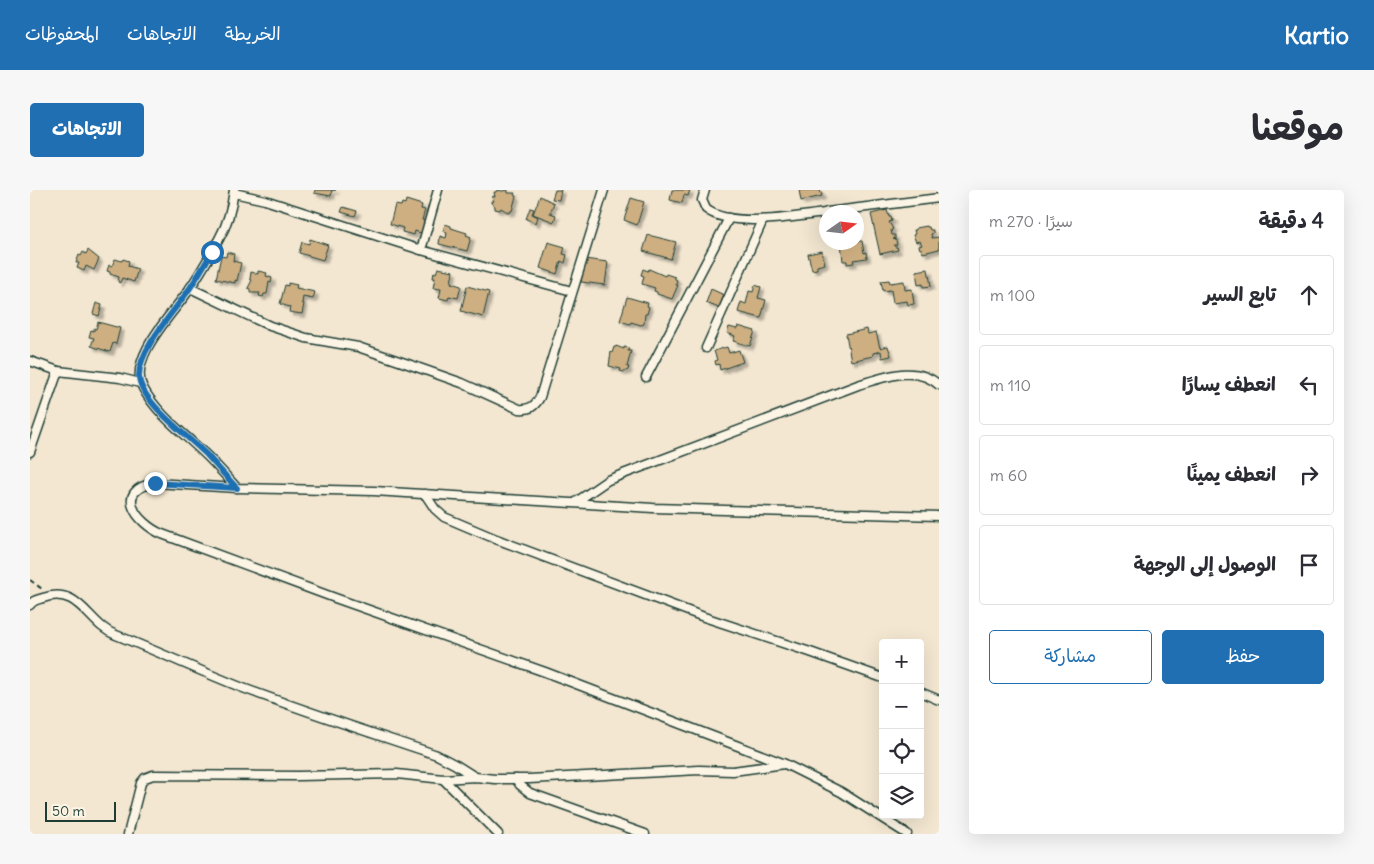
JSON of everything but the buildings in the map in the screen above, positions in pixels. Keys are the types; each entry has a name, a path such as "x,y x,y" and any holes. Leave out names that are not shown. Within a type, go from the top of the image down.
{"street":[{"path":"421,250 438,190"},
{"path":"705,190 702,200 706,209 716,216 763,220 819,214"},
{"path":"190,288 270,326 306,338 326,340 367,350 462,383 519,408 526,409 536,404 540,397 601,191"},
{"path":"237,488 205,453 170,422 152,402 140,382 139,375 140,367 155,335 190,288 225,228 234,192 421,250 572,291"},
{"path":"864,208 939,198"},
{"path":"646,376 729,218"},
{"path":"706,348 763,220"},
{"path":"30,361 58,370 140,382"},
{"path":"30,452 58,370"},
{"path":"576,502 608,480 626,472 770,419 829,395 866,383 888,376 914,373 926,376 939,385"},
{"path":"907,834 841,792 785,764 545,672 335,598 154,531 138,518 132,504 133,497 137,491 148,484 155,483 237,488 316,489 425,494 652,508 939,516"},
{"path":"425,494 435,509 444,517 496,539 704,617 879,677"},
{"path":"30,605 32,602 50,596 60,596 76,602 110,633 241,687 437,755 456,764 475,777"},
{"path":"924,694 939,700"},
{"path":"128,834 141,783 145,778 153,774 288,776 397,774 443,779 475,777 516,779 632,775 699,770 733,771 785,764"},
{"path":"443,779 498,834"},
{"path":"516,779 530,793 645,834"}],"path":[{"path":"30,580 50,596"}],"route":[{"path":"155,483 237,488 205,453 170,422 152,402 140,382 139,375 145,354 155,335 190,288 212,252"}]}
